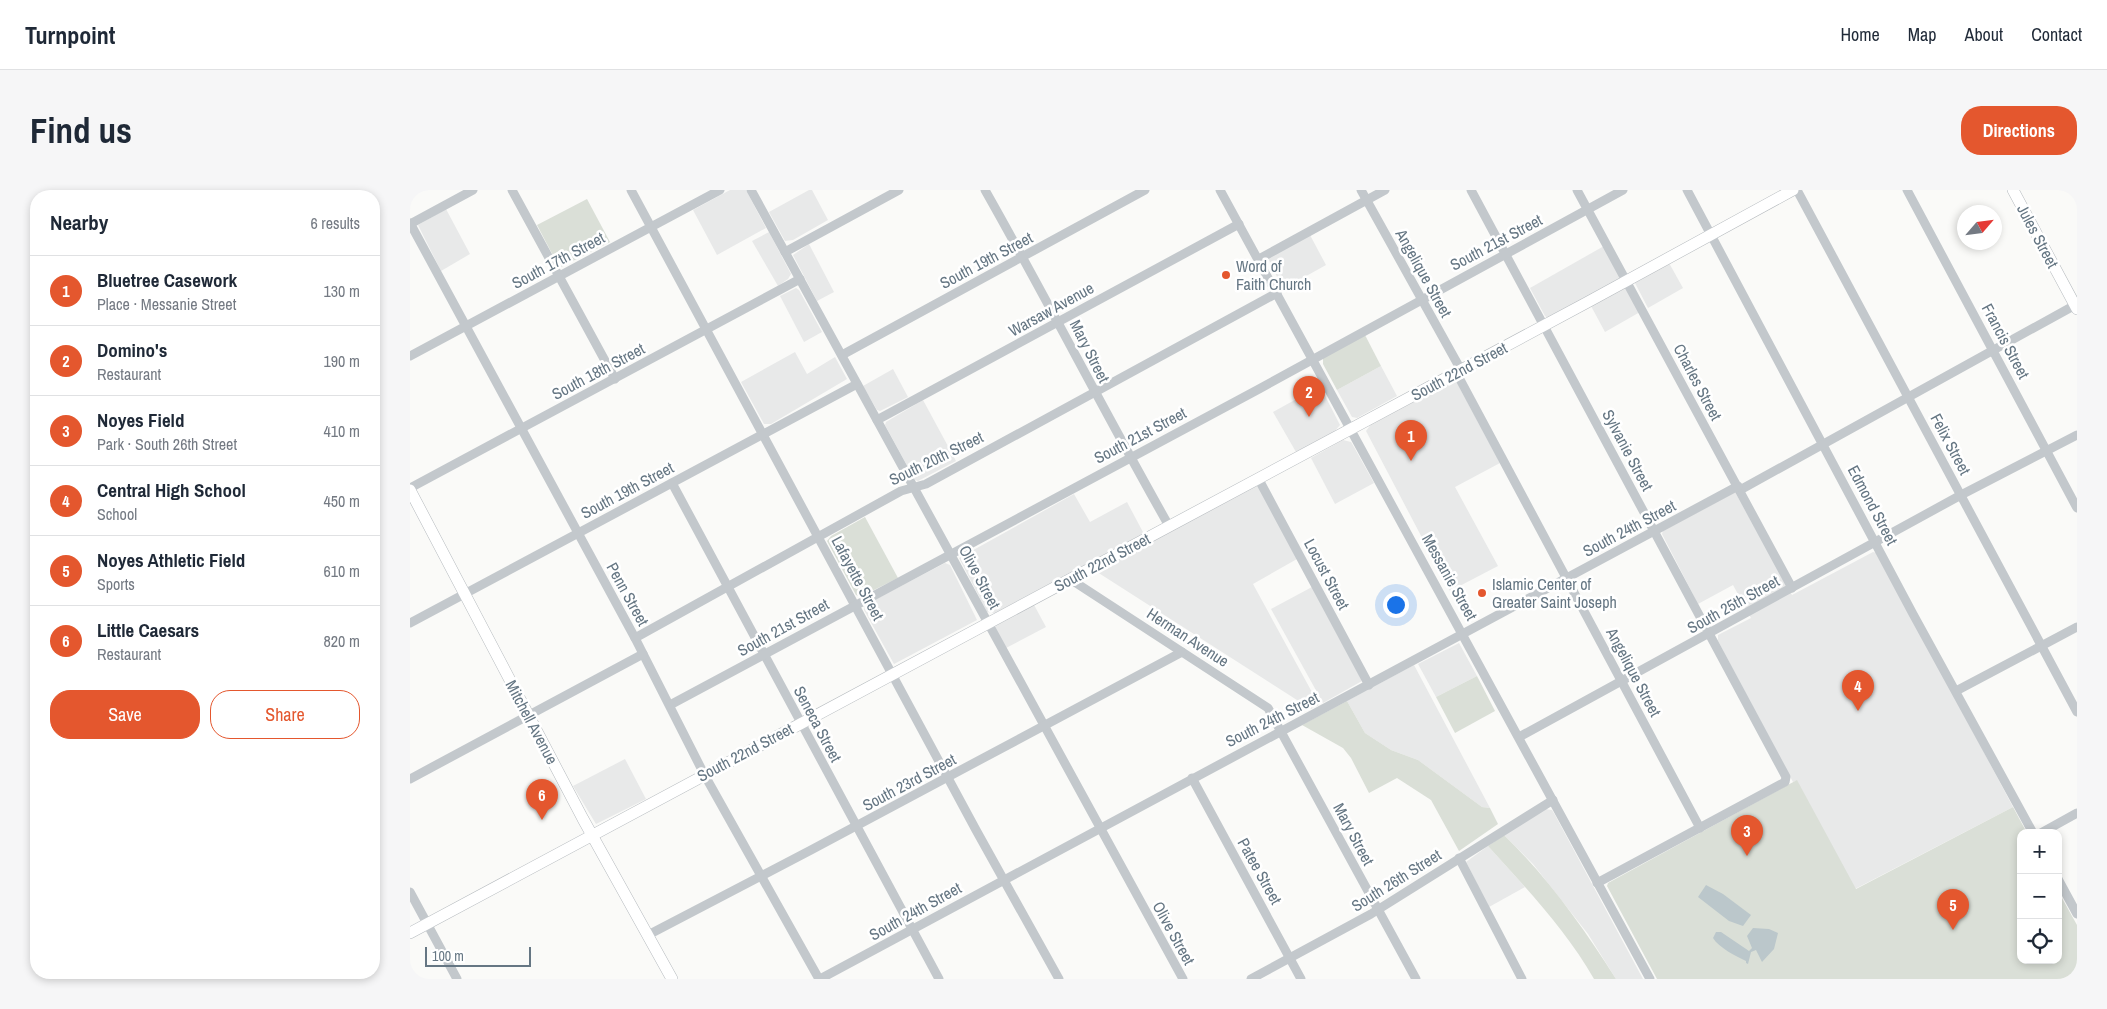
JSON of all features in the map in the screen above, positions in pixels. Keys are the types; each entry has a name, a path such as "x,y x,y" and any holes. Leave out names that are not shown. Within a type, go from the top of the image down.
{"main road":[{"name":"South 22nd Street","path":"410,932 1795,190"},
{"name":"Jules Street","path":"2013,190 2076,306"},
{"name":"Mitchell Avenue","path":"410,489 592,835 672,979"}],"street":[{"path":"410,224 473,190"},
{"path":"512,190 615,379"},
{"name":"Lafayette Street","path":"631,190 1004,880 1060,979"},
{"name":"South 17th Street","path":"410,356 720,190"},
{"name":"Olive Street","path":"751,190 1183,979"},
{"path":"785,252 899,190"},
{"name":"Mary Street","path":"985,190 1059,322 1095,393 1169,526"},
{"name":"South 19th Street","path":"842,355 1145,190"},
{"name":"Messanie Street","path":"1220,190 1352,428 1650,979"},
{"name":"Angelique Street","path":"1361,190 1422,299 1566,578 1700,828"},
{"path":"1259,259 1385,190"},
{"name":"Sylvanie Street","path":"1470,190 1786,778 1785,782 1700,828"},
{"name":"Charles Street","path":"1577,190 1792,588"},
{"name":"South 21st Street","path":"670,705 1314,359 1623,190"},
{"name":"Edmond Street","path":"1687,190 2031,829"},
{"name":"Felix Street","path":"1795,190 1908,395 2077,712"},
{"name":"Francis Street","path":"1907,190 2077,508"},
{"name":"Penn Street","path":"410,224 635,638 704,774 819,979"},
{"name":"Warsaw Avenue","path":"877,420 1239,224"},
{"name":"South 18th Street","path":"410,489 800,279"},
{"name":"South 20th Street","path":"635,638 902,490 926,484 1277,293"},
{"name":"South 24th Street","path":"819,979 1566,578 1823,443 1992,349 2076,306"},
{"name":"South 19th Street","path":"410,623 857,384"},
{"name":"South 25th Street","path":"1519,737 1961,495 2077,435"},
{"name":"Locust Street","path":"1258,478 1369,685"},
{"name":"Seneca Street","path":"672,483 939,979"},
{"name":"Herman Avenue","path":"1070,579 1263,704 1282,730"},
{"path":"1956,692 2077,627"},
{"name":"South 23rd Street","path":"648,934 856,827 1182,652"},
{"path":"410,779 643,654"},
{"name":"Mary Street","path":"1282,730 1416,979"},
{"name":"Patee Street","path":"1192,778 1301,979"},
{"name":"South 26th Street","path":"1251,979 1378,909 1553,800"},
{"path":"2048,829 2077,813"},
{"path":"1598,883 1700,828"},
{"path":"1459,858 1522,979"},
{"path":"2062,886 2077,914"},
{"path":"410,892 457,979"}],"shaded area":[{"path":"730,190 746,190 766,228 717,255 693,210"},
{"path":"812,190 828,220 793,240 785,241 769,212"},
{"path":"587,199 610,242 561,267 558,265 537,225"},
{"path":"446,209 470,254 441,271 418,225"},
{"path":"769,232 791,274 788,279 778,286 752,241"},
{"path":"1310,235 1326,265 1283,289 1268,258"},
{"path":"809,244 834,292 817,301 793,255"},
{"path":"1604,246 1620,277 1618,280 1548,318 1545,316 1530,288"},
{"path":"1669,263 1683,288 1648,308 1635,283"},
{"path":"796,288 799,290 822,332 804,342 780,296"},
{"path":"1626,288 1640,312 1605,332 1591,306"},
{"path":"1365,335 1381,366 1337,390 1323,364 1323,358"},
{"path":"795,352 807,374 835,357 847,379 771,424 764,424 741,382"},
{"path":"1381,366 1397,396 1357,418 1352,417 1337,390"},
{"path":"893,369 908,397 880,411 877,410 863,386"},
{"path":"1452,380 1457,383 1500,463 1455,487 1498,566 1450,591 1366,431 1372,423"},
{"path":"1320,386 1340,425 1334,432 1296,452 1273,412"},
{"path":"923,400 956,461 918,481 915,480 885,425 886,422"},
{"path":"1343,440 1351,442 1374,483 1335,504 1311,458"},
{"path":"1253,486 1258,486 1297,559 1253,584 1319,705 1311,709 1094,570"},
{"path":"1735,492 1792,595 1873,552 1878,553 2013,807 1855,889 1797,781 1793,782 1718,641 1718,635 1751,618 1733,585 1698,604 1662,534 1663,531"},
{"path":"1074,494 1090,522 1127,502 1144,534 995,613 987,612 959,558"},
{"path":"865,517 898,578 860,597 856,595 827,541 831,536"},
{"path":"945,563 950,565 977,620 894,664 864,610 865,605"},
{"path":"1312,587 1362,681 1323,703 1271,609"},
{"path":"1033,603 1046,627 1006,648 995,628 996,624"},
{"path":"1459,643 1477,676 1436,697 1418,664"},
{"path":"1414,665 1490,808 1482,807 1418,760 1391,750 1365,733 1347,701"},
{"path":"1477,676 1495,711 1455,733 1436,697"},
{"path":"1347,701 1365,733 1391,750 1418,760 1482,807 1490,808 1498,824 1459,851 1431,800 1397,778 1369,793 1351,758 1343,748 1302,725"},
{"path":"625,759 646,799 596,824 573,786"},
{"path":"1797,780 1856,889 2013,807 2025,829 2017,829 2017,964 2062,964 2062,898 2077,925 2077,979 1657,979 1607,886 1608,883"},
{"path":"1545,809 1552,810 1555,815 1643,979 1616,979 1588,934 1533,864 1504,835"},
{"path":"1504,835 1535,868 1564,904 1616,979 1594,979 1558,926 1488,846"},
{"path":"1488,846 1525,887 1489,907 1466,862"},
{"path":"1706,885 1723,894 1751,915 1743,926 1729,921 1698,897"},
{"path":"1753,928 1769,929 1778,933 1774,949 1762,962 1756,950 1751,952 1748,964 1723,948 1713,938 1716,932 1721,932 1749,951 1752,948 1747,936"}],"place":[{"name":"Word of Faith Church","path":"1226,275"},
{"name":"Domino's","path":"1309,417"},
{"name":"Bluetree Casework","path":"1411,461"},
{"name":"Islamic Center of Greater Saint Joseph","path":"1482,593"},
{"name":"Central High School","path":"1858,711"},
{"name":"Little Caesars","path":"542,820"},
{"name":"Noyes Field","path":"1747,856"},
{"name":"Noyes Athletic Field","path":"1953,930"}]}
